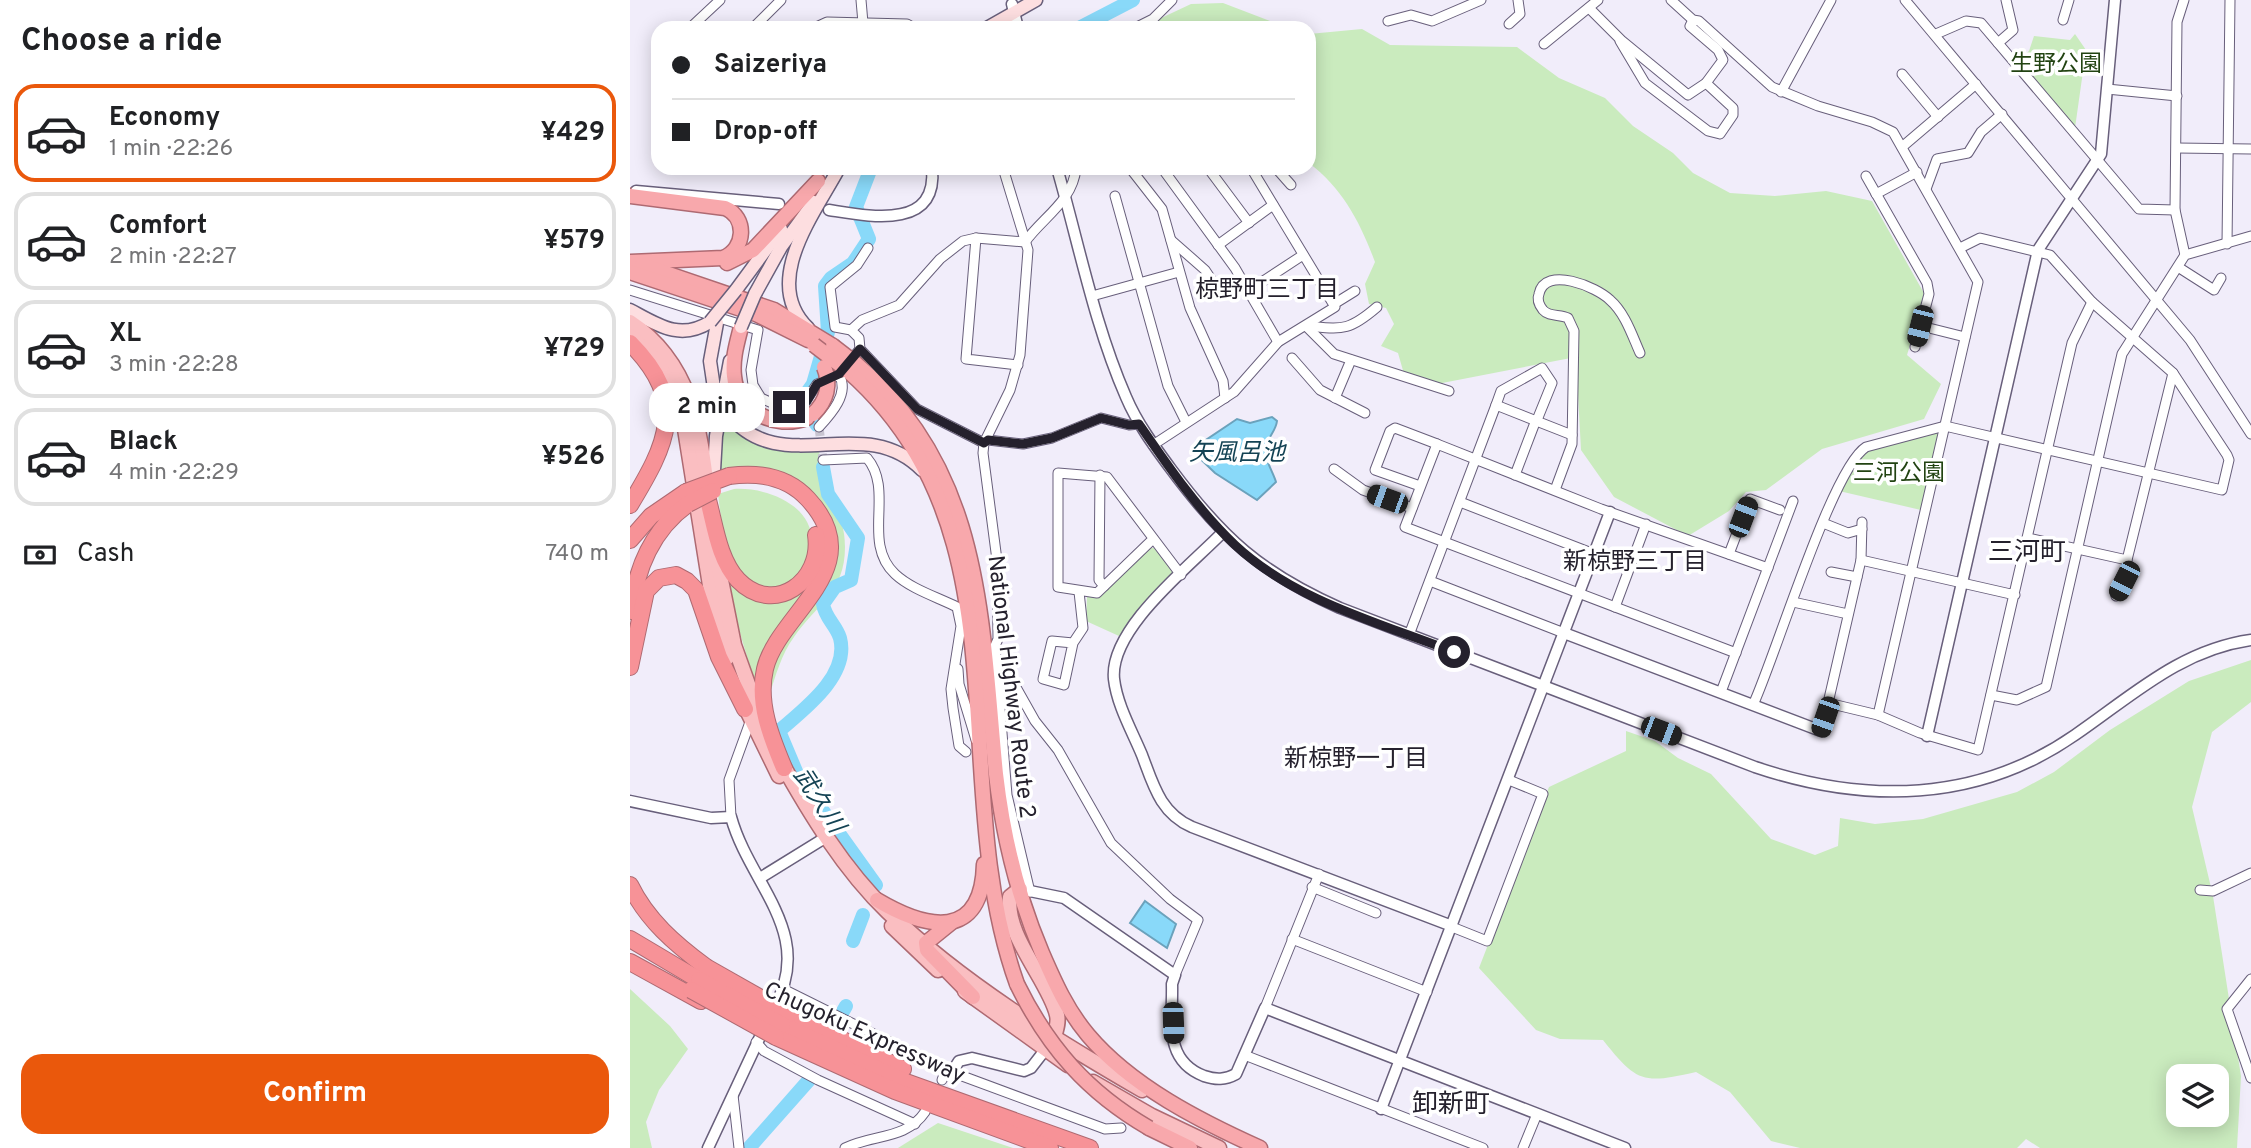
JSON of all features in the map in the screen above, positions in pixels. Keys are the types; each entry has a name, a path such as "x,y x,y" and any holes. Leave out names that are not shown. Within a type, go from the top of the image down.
{"highway":[{"path":"663,260 711,265 739,258 760,243 818,181"},
{"path":"630,194 719,206 730,210 739,220 741,233 729,255 718,259 630,263"},
{"name":"National Highway Route 2","path":"630,263 654,268 760,304 851,364 885,390 915,427 938,465 958,512 978,596 990,685 996,775 1008,843 1025,891 1030,925 1067,1007 1102,1050 1150,1087 1225,1131 1260,1148"},
{"name":"National Highway Route 2","path":"630,272 772,321 816,342"},
{"path":"741,327 733,370 738,391 757,414 776,422 792,422 809,413 824,399 828,386 816,342"},
{"path":"630,343 658,383 667,421 660,453 630,505"},
{"name":"National Highway Route 2","path":"851,364 904,431 925,465 954,539 966,597 973,750 998,916 1017,984 1039,1026 1070,1068 1098,1095 1149,1128 1190,1148"},
{"path":"630,540 651,516 729,481 760,475 792,486 810,501 825,529 828,559 822,580 776,644 763,678 766,720 784,768"},
{"path":"708,500 731,570 743,584 756,592 780,594 794,589 805,580 814,566 817,546 813,525 794,499 764,485 729,481"},
{"path":"633,645 633,603 640,568 664,525 687,498"},
{"path":"630,667 641,605 650,586 664,576 682,577 696,590 722,665 748,715"},
{"path":"973,998 932,959 926,943 937,931 970,911 980,897 986,838"},
{"path":"630,885 699,979 782,1025 1008,1119 1090,1148"},
{"path":"877,900 920,922 959,918"},
{"name":"Chugoku Expressway","path":"630,939 699,979 758,1035 782,1025 895,1091 1050,1148"},
{"name":"Chugoku Expressway","path":"630,953 699,979"},
{"path":"630,962 758,1035"}],"main road":[{"path":"987,21 1015,6 1036,0"},
{"path":"996,21 1015,6"},
{"path":"824,175 713,323 710,361 714,388 728,414 746,432 765,442 802,446 862,442 893,449 919,466 939,496"},
{"path":"718,570 713,485 716,436 724,387 741,327 755,294 781,247 834,175"},
{"path":"816,342 790,303 788,275 793,257 835,175"},
{"path":"630,310 664,329 679,332 694,331 713,323"},
{"path":"630,322 660,347 685,384 698,427 718,570 742,671 771,746 824,838 877,900 926,943 1020,1014 1142,1090 1225,1131"},
{"path":"630,336 656,360 681,404 712,598 724,650 748,715 789,794 892,926 973,998 1045,1050 1152,1116 1219,1148"},
{"path":"1025,891 1010,897 1010,908 1026,954 1057,1015 1055,1037"},
{"path":"1030,925 1036,954 1063,1014 1062,1025 1045,1050"},
{"path":"1020,1014 1045,1012 1048,1004 1044,990"}],"street":[{"path":"759,21 781,0"},
{"path":"861,0 863,21"},
{"path":"1149,21 1172,0"},
{"path":"1388,21 1411,15 1432,21 1481,0"},
{"path":"1508,24 1520,14 1518,0"},
{"path":"1544,44 1598,0"},
{"path":"1671,0 1693,20 1699,21 1760,78 1781,92 1872,121 1893,132 1978,282 1878,715"},
{"path":"1781,92 1831,0"},
{"path":"1905,0 2190,340 2251,435"},
{"path":"1998,43 2013,30 2006,0"},
{"path":"2063,20 2069,0"},
{"path":"1927,736 2038,250 2097,160 2115,0"},
{"path":"1991,695 2017,700 2046,687 2122,354 2185,255 2175,210 2177,22 2184,0"},
{"path":"2227,244 2230,0"},
{"path":"696,21 715,1"},
{"path":"1589,8 1619,38 1686,95 1706,83 1720,67 1723,57 1690,26 1693,20"},
{"path":"1936,34 1966,21 1981,23 2139,209 2175,210"},
{"path":"1619,38 1645,83 1708,131 1720,134 1733,108 1706,83"},
{"path":"1902,74 1938,117"},
{"path":"1902,147 1976,84"},
{"path":"2107,89 2177,96"},
{"path":"1926,189 1937,159 1968,153 1981,132 2002,114"},
{"path":"2176,148 2251,149"},
{"path":"1876,194 1917,172"},
{"path":"830,211 902,216 918,207 929,193 931,175"},
{"path":"1005,175 1028,250 1018,365 986,441 984,461 997,560 996,667 1001,750 1025,891 1055,894 1075,904 1175,975"},
{"path":"1059,175 1108,353 1139,424 1153,444 1223,532 1256,562 1296,587 1409,635 1797,780 1857,792 1917,792 1975,781 2030,761 2076,734 2160,673 2211,649 2251,639"},
{"path":"1075,183 1076,175"},
{"path":"1025,242 1066,197 1080,175"},
{"path":"1135,175 1162,209 1196,325 1223,381 1225,398"},
{"path":"1167,175 1218,245 1278,342"},
{"path":"1213,175 1249,223"},
{"path":"1255,175 1334,304"},
{"path":"1282,175 1291,185"},
{"path":"1866,176 1927,283 1929,294 1915,347"},
{"path":"630,194 779,204"},
{"path":"1115,196 1168,386 1186,422"},
{"path":"1218,245 1273,205"},
{"path":"2185,255 2251,236"},
{"path":"1753,705 1833,494 1857,453 1879,443 1945,426 2222,490 2229,460 2227,455 2173,373 2092,302 2054,259 2038,250 1980,238 1960,248"},
{"path":"851,330 862,320 899,305 947,253 963,242 976,239 1025,242"},
{"path":"976,239 966,359 1018,365"},
{"path":"1171,240 1205,270 1213,282"},
{"path":"630,290 758,330 751,370 757,393 775,406 809,413 839,398 842,381 851,364 859,338 851,330 835,327 830,287 854,268 868,248"},
{"path":"1248,291 1303,255"},
{"path":"2178,267 2214,290 2221,278"},
{"path":"1092,296 1179,272"},
{"path":"1555,490 1572,444 1573,325 1568,318 1548,314 1542,309 1538,299 1543,286 1556,280 1570,281 1603,294 1620,312 1640,353"},
{"path":"1153,444 1242,386 1278,342 1335,307 1334,304 1355,291"},
{"path":"1830,704 1878,715 1927,736 1978,750 2072,343 2092,302"},
{"path":"1306,326 1333,330 1349,327 1377,307"},
{"path":"1306,326 1329,351 1449,391"},
{"path":"1920,326 1965,337"},
{"path":"1292,358 1311,382 1365,413"},
{"path":"1335,398 1351,360"},
{"path":"851,364 917,409 986,441 1023,444 1052,438 1101,418 1129,425 1139,424"},
{"path":"809,413 817,384 851,364"},
{"path":"1409,635 1478,459 1501,391 1542,368 1552,383 1515,475"},
{"path":"2116,596 2125,578 2127,560 2173,373"},
{"path":"1496,405 1572,435"},
{"path":"1420,486 1375,470 1390,431 1395,428 1610,512 1768,568"},
{"path":"1437,444 1405,527 1736,653"},
{"path":"823,460 867,458 873,465 878,488 878,545 883,560 898,576 957,607 961,626 951,689 953,708 960,746 973,750 959,684 958,653"},
{"path":"1334,469 1363,490 1412,508"},
{"path":"1152,540 1097,593 1058,587 1058,473 1107,477 1181,575"},
{"path":"1100,475 1097,533 1099,580 1104,586"},
{"path":"1729,554 1750,499 1780,510"},
{"path":"1721,692 1793,501"},
{"path":"1460,502 1594,554"},
{"path":"1381,1109 1610,512"},
{"path":"1430,582 1821,731 1830,704 1861,560 1862,526 1848,533 1824,523"},
{"path":"1615,607 1647,524"},
{"path":"1223,532 1130,626 1119,645 1114,663 1116,690 1161,802 1184,824 1487,941 1543,794 1508,780"},
{"path":"2028,538 2127,560"},
{"path":"1861,560 2015,594"},
{"path":"1831,572 1857,577"},
{"path":"1073,643 1052,641 1043,679 1064,685 1073,643 1083,628 1079,592"},
{"path":"1793,602 1848,614"},
{"path":"996,667 1013,682 1035,721 1071,769 1106,837 1160,891 1198,920 1172,984 1174,1043 1180,1062 1199,1074 1222,1079 1236,1074 1247,1056 1319,874"},
{"path":"708,1148 758,1035 785,990 786,931 760,877 743,851 731,817 729,780 748,715"},
{"path":"630,801 699,816 731,817"},
{"path":"760,877 824,838"},
{"path":"2200,890 2213,891 2251,873"},
{"path":"1312,887 1376,913"},
{"path":"1292,939 1427,992"},
{"path":"2251,979 2227,1009 2248,1056 2251,1078"},
{"path":"785,990 949,1071 1105,1129 1121,1128"},
{"path":"1265,1008 1625,1148"},
{"path":"758,1035 764,1051 818,1080 915,1124"},
{"path":"942,1080 959,1061 969,1058 1024,1071 1031,1068 1045,1050"},
{"path":"1247,1056 1483,1148"},
{"path":"733,1095 739,1148"},
{"path":"845,1148 872,1138 902,1133 915,1124 925,1112"},
{"path":"1523,1148 1537,1114"}],"green space":[{"path":"1223,3 1270,21 1155,21 1191,4"},
{"path":"1362,29 1390,45 1517,47 1559,78 1605,98 1633,126 1673,153 1693,173 1730,193 1775,196 1826,191 1872,201 1925,295 1907,355 1941,384 1924,419 1822,449 1766,490 1746,492 1729,511 1688,536 1614,497 1581,450 1576,357 1437,384 1404,374 1398,353 1381,346 1394,324 1386,308 1369,304 1365,284 1375,262 1363,233 1341,195 1316,169 1316,33"},
{"name":"生野公園","path":"2075,34 2086,50 2075,128 2018,61 2029,51 2034,36 2070,40"},
{"path":"724,416 744,435 767,446 791,450 819,450 824,487 845,538 844,562 835,587 789,644 769,696 772,663 820,596 834,565 835,555 800,485 716,474"},
{"name":"三河公園","path":"1939,431 1921,510 1839,491 1867,449"},
{"path":"734,489 774,495 797,509 806,520 811,532 812,546 797,581 773,589 756,586 744,578 736,567 725,538 718,494"},
{"path":"1149,548 1154,548 1174,570 1172,577 1119,636 1086,621 1087,597 1099,595"},
{"path":"823,554 821,576 768,651 762,670 759,697 732,606 728,575 754,596 771,601 782,600 802,592 816,575"},
{"path":"2251,660 2251,702 2212,732 2192,807 2213,896 2241,1076 2237,1148 2040,1148 2026,1139 2017,1148 1800,1148 1771,1141 1730,1092 1696,1072 1664,1078 1642,1077 1624,1065 1603,1040 1560,1039 1536,1030 1479,968 1549,787 1626,751 1626,731 1655,741 1678,758 1711,774 1771,839 1815,855 1838,846 1840,818 1875,824 1923,819 2017,792 2054,772 2110,730 2189,681"},
{"path":"630,989 670,1026 688,1049 659,1090 646,1122 652,1148 630,1148"},
{"path":"938,1123 1013,1148 898,1148"}],"water":[{"name":"矢風呂池","path":"1272,417 1277,421 1267,443 1266,453 1276,482 1257,500 1215,473 1191,450 1237,419 1250,423"},
{"path":"1145,901 1176,924 1167,948 1130,923"}],"waterway":[{"name":"武久川","path":"1092,21 1133,0"},
{"name":"武久川","path":"817,425 801,401 813,384 828,332 825,286 831,278 853,263 869,239 856,207 868,175"},
{"name":"武久川","path":"823,467 828,494 858,538 851,580 835,587 823,604 840,638 841,652 838,666 822,691 779,731 798,776 876,885"},
{"name":"武久川","path":"853,941 863,915"},
{"name":"武久川","path":"842,1013 846,1006"},
{"name":"武久川","path":"749,1148 809,1080"}],"tunnel":[{"path":"819,427 823,460"}],"district":[{"name":"椋野町三丁目","path":"1267,291"},
{"name":"三河町","path":"2027,553"},
{"name":"新椋野三丁目","path":"1635,563"},
{"name":"新椋野一丁目","path":"1356,760"},
{"name":"卸新町","path":"1451,1105"}],"route":[{"path":"789,407 807,401 817,384 839,374 860,349 890,377 917,409 984,443 988,440 1023,444 1052,438 1101,418 1129,425 1139,424 1198,505 1237,547 1256,562 1296,587 1340,608 1454,652"}]}
